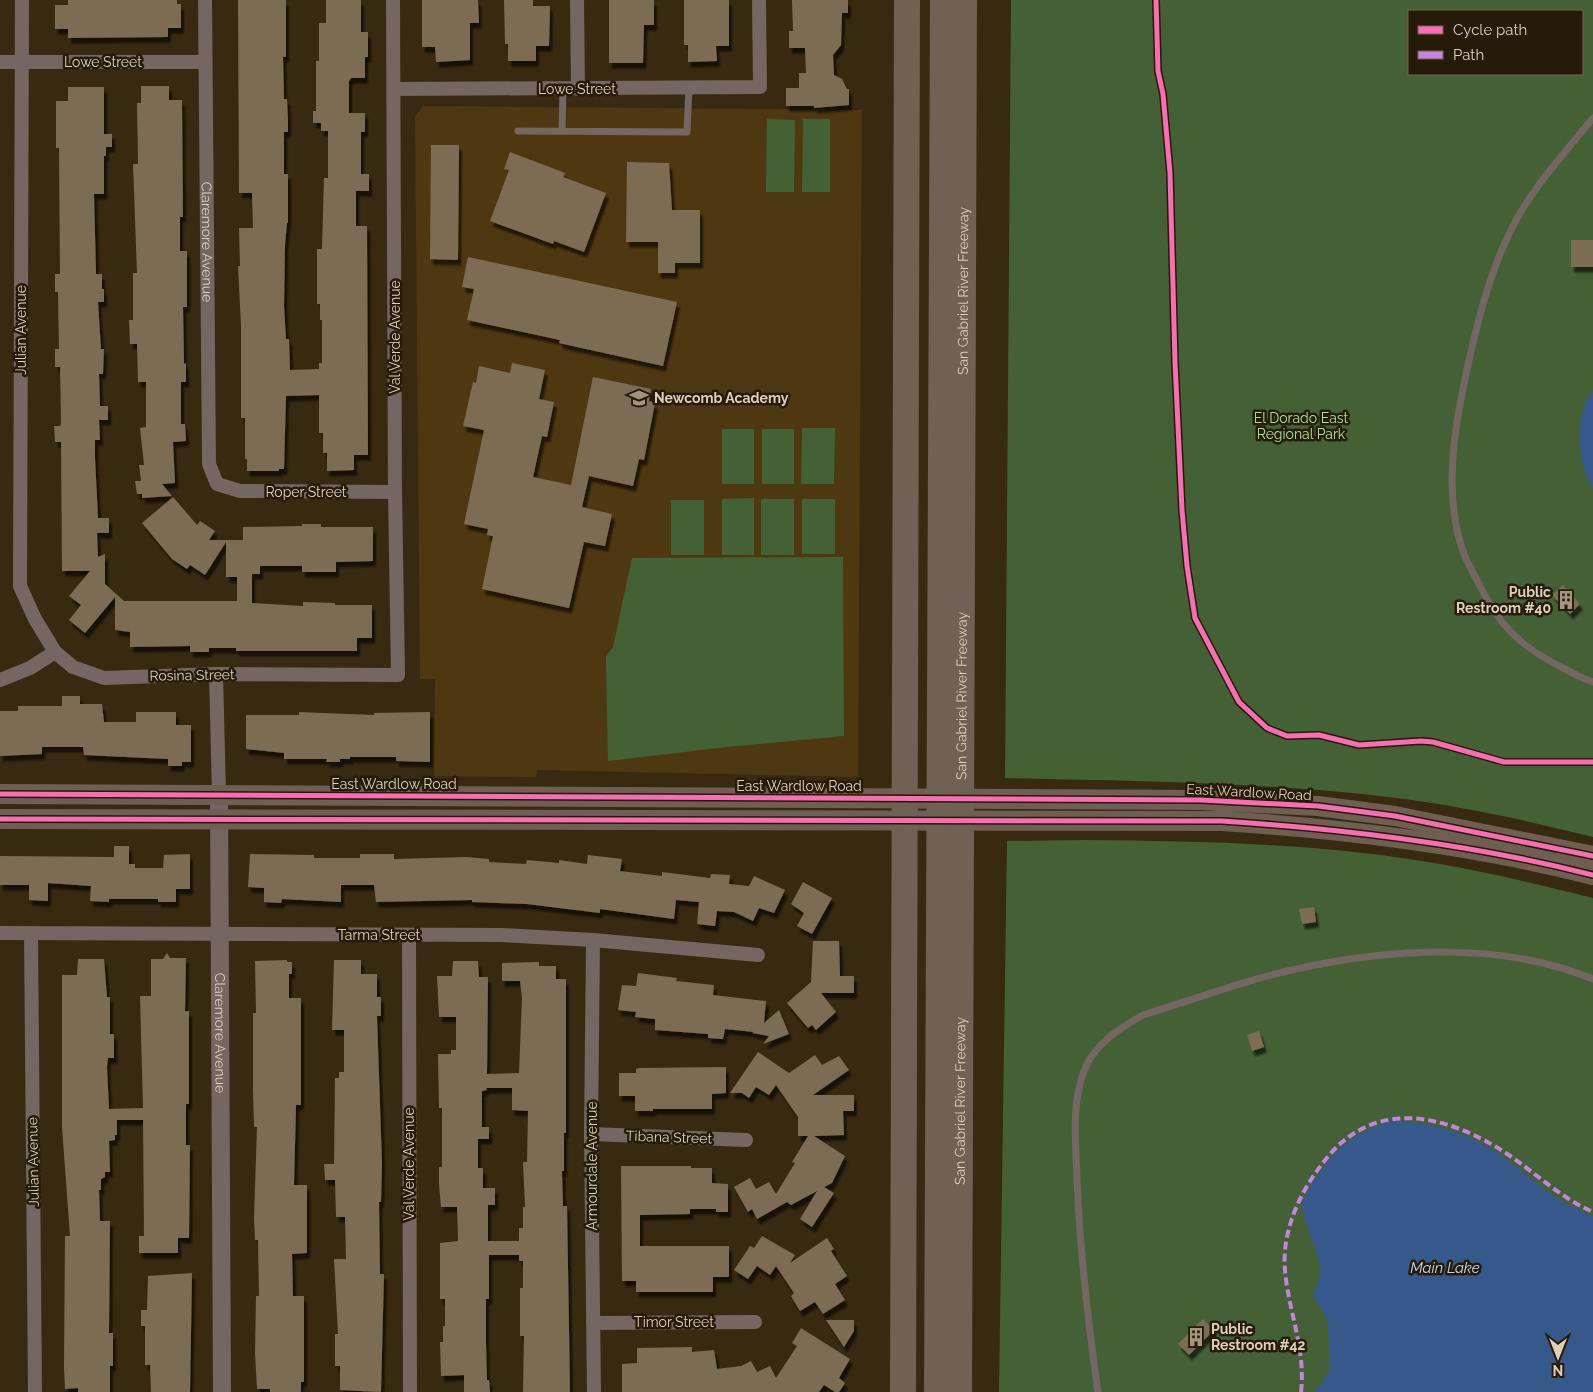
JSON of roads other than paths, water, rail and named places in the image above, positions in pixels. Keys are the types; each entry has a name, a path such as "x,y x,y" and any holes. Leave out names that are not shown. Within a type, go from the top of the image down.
{"highway":[{"path":"904,1392 908,0"},
{"path":"907,56 928,28 928,0"},
{"path":"937,1392 943,0"},
{"name":"San Gabriel River Freeway","path":"959,1392 964,0"}],"main road":[{"name":"East Wardlow Road","path":"0,794 1201,800 1318,806 1395,816 1467,828 1593,856"},
{"path":"0,819 997,819 1222,821 1311,826 1395,836 1482,851 1593,875"}],"street":[{"name":"Julian Avenue","path":"22,0 20,586 35,619 55,652"},
{"name":"Claremore Avenue","path":"205,0 209,464 217,484"},
{"name":"Val Verde Avenue","path":"393,0 395,492 398,675"},
{"path":"577,0 578,89"},
{"name":"Lowe Street","path":"394,89 760,87 759,0"},
{"name":"Lowe Street","path":"0,62 205,62"},
{"name":"Roper Street","path":"217,484 240,492 395,492"},
{"path":"0,680 30,668 55,652"},
{"name":"Rosina Street","path":"55,652 72,668 104,678 216,674 398,675"},
{"name":"Claremore Avenue","path":"216,674 222,1392"},
{"name":"Tarma Street","path":"0,933 501,935 593,940 758,955"},
{"name":"Julian Avenue","path":"31,933 35,1392"},
{"name":"Val Verde Avenue","path":"409,935 410,1392"},
{"name":"Armourdale Avenue","path":"593,940 591,1134 594,1392"},
{"name":"Tibana Street","path":"591,1134 746,1140"},
{"name":"Timor Street","path":"593,1323 755,1322"}],"lane":[{"path":"518,131 687,132 689,88"},
{"path":"562,131 563,89"},
{"path":"1593,118 1537,187 1511,229 1491,275 1479,316 1460,399 1453,464 1454,510 1464,553 1484,593 1506,629 1533,652 1584,680 1593,682"},
{"path":"1098,1392 1080,1237 1075,1126 1084,1070 1095,1051 1120,1028 1144,1014 1300,968 1400,955 1497,954 1542,961 1593,980"}],"water":[{"path":"1593,391 1593,489 1588,480 1581,454 1580,425 1582,412"},
{"name":"Main Lake","path":"1389,1121 1432,1125 1459,1133 1486,1145 1554,1196 1593,1217 1593,1392 1313,1392 1321,1385 1330,1368 1328,1321 1313,1295 1319,1274 1319,1265 1302,1211 1303,1201 1319,1173 1339,1148 1371,1128"}],"place":[{"name":"Newcomb Academy","path":"639,398"},
{"name":"Public Restroom #40","path":"1566,600"},
{"name":"Public Restroom #42","path":"1196,1337"}],"park label":[{"name":"El Dorado East Regional Park","path":"1301,426"}]}
